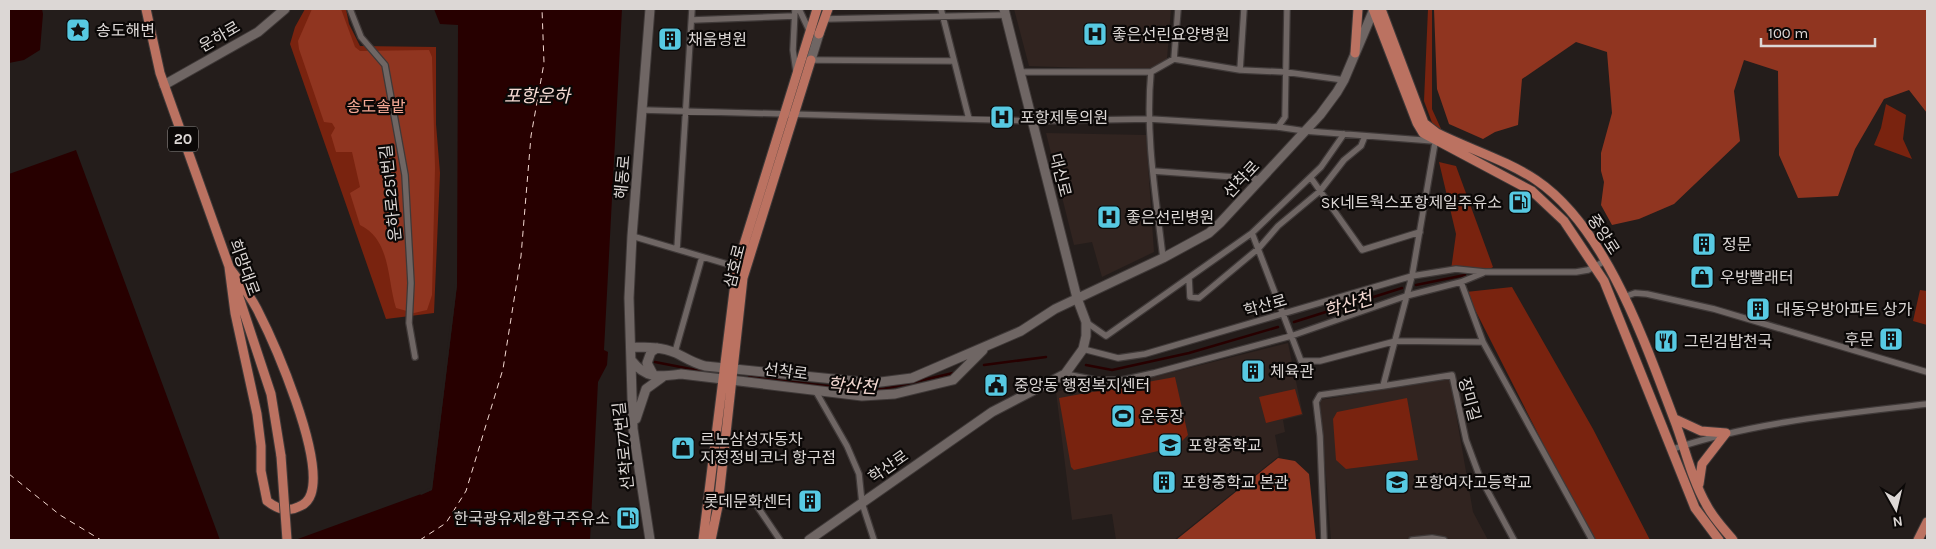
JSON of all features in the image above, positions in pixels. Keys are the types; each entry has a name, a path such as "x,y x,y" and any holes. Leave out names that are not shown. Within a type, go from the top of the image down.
{"main road":[{"name":"희망대로","path":"146,9 164,86 260,356 277,422 287,540"},
{"name":"삼호로","path":"711,540 718,506 737,267 817,9"},
{"name":"삼호로","path":"819,34 828,9"},
{"path":"1355,53 1358,9"},
{"name":"중앙로","path":"1373,9 1417,123 1423,133 1535,180 1569,208 1605,262 1624,296 1684,445 1699,492 1716,521 1734,540"},
{"name":"중앙로","path":"1381,9 1421,118 1436,137 1532,191 1564,220 1596,267 1612,299 1695,508 1719,540"},
{"name":"삼호로","path":"729,368 734,348 743,278 811,60"},
{"path":"229,267 256,308 277,354 306,434 314,484 307,501 296,508 277,509 267,501 263,488 257,414 240,337 229,267"},
{"name":"삼호로","path":"704,540 728,378"},
{"path":"1674,419 1701,431 1726,433"},
{"path":"1699,492 1702,464 1726,433"},
{"path":"1918,540 1927,522"}],"street":[{"name":"운하로","path":"164,86 258,32 276,19 285,9"},
{"name":"운하로251번길","path":"350,9 361,37 382,59 405,175 411,283 408,323 415,356"},
{"name":"해동로","path":"631,347 629,298 632,236 650,9"},
{"path":"677,249 692,9"},
{"path":"799,9 809,30 819,34"},
{"path":"941,9 969,119"},
{"path":"1174,59 1178,9"},
{"path":"1240,70 1244,9"},
{"path":"1278,127 1285,117 1287,9"},
{"name":"선착로","path":"631,347 657,348 675,352 690,362 705,366 873,383 925,374 987,347 1021,331 1077,298 1163,258 1209,233 1262,179 1337,92 1344,80 1373,9"},
{"path":"692,20 795,12 792,50 796,72"},
{"path":"825,18 942,16 1004,12"},
{"name":"대신로","path":"1004,12 1077,298 1086,322 1083,349"},
{"name":"삼호로","path":"811,60 819,34"},
{"path":"1020,72 1151,72 1174,59 1240,70 1285,72 1344,80"},
{"path":"811,60 954,61"},
{"path":"1151,72 1149,95 1153,170 1163,258"},
{"path":"643,110 969,119 1150,119 1278,127 1365,136 1436,137 1412,276 1383,386 1320,395 1316,402 1320,436 1324,540"},
{"path":"1086,322 1106,336 1252,233 1311,178 1344,134"},
{"path":"1189,278 1190,296 1198,298 1259,248 1278,226 1320,191 1344,160 1361,146 1365,136"},
{"path":"1153,170 1262,179"},
{"path":"1311,178 1362,250 1420,232"},
{"path":"1252,233 1301,361 1306,363 1396,341 1483,342"},
{"path":"632,236 737,267"},
{"path":"675,352 702,257"},
{"name":"학산로","path":"809,540 992,412 1065,374 1083,349 1118,358 1145,354 1283,316 1412,276 1456,269 1485,272 1576,272 1596,267 1605,262"},
{"name":"학산로","path":"1065,374 1096,380 1122,380 1291,336 1406,296 1461,282 1485,272"},
{"path":"1461,282 1483,342 1592,540"},
{"path":"1624,296 1635,293 1647,294 1714,309 1927,372"},
{"name":"선착로77번길","path":"631,347 634,429 650,540"},
{"name":"선착로","path":"654,376 681,374 728,378 862,396 895,394 928,388 953,380 987,347"},
{"path":"654,376 647,363 651,352 657,348"},
{"path":"632,361 643,373 654,376"},
{"name":"장미길","path":"1383,386 1452,375 1466,440 1476,466 1514,540"},
{"path":"634,429 646,389 664,376"},
{"path":"815,390 847,446 858,474 862,503 874,540"},
{"path":"1673,449 1726,433 1765,425 1927,404"},
{"path":"756,506 780,540"},
{"path":"1412,540 1432,538 1444,540"}],"shaded area":[{"name":"좋은선린요양병원","path":"1014,9 1171,9 1167,59 1158,67 1142,70 1029,66"},
{"name":"좋은선린병원","path":"1046,133 1146,135 1154,252 1102,277 1092,242 1074,245"},
{"name":"포항중학교","path":"1288,343 1303,415 1283,420 1285,432 1275,435 1279,456 1174,540 1116,540 1112,514 1072,520 1056,392 1076,386 1138,381"},
{"name":"포항여자고등학교","path":"1450,379 1473,512 1488,540 1331,540 1320,400"}],"green space":[{"name":"송도솔밭","path":"305,9 346,9 349,24 360,46 436,47 436,124 440,173 434,313 386,319 290,44 295,27"},
{"name":"송도솔밭","path":"312,9 341,9 355,47 360,51 429,50 432,57 435,168 432,295 427,310 414,313 396,308 383,250 370,232 360,225 350,193 360,187 352,152 336,152 331,135 335,128 332,123 324,122 299,49 298,41"},
{"path":"1428,9 1432,9 1432,109 1442,131 1434,128 1424,101"},
{"path":"1434,9 1927,9 1927,113 1909,90 1884,99 1855,149 1838,196 1798,198 1779,155 1778,71 1744,60 1734,91 1740,141 1674,204 1639,219 1612,225 1601,205 1604,182 1601,171 1601,153 1612,113 1607,52 1576,42 1522,79 1518,125 1495,132 1483,139 1449,124 1437,89"},
{"path":"1886,104 1906,115 1903,139 1912,159 1874,145 1881,128"},
{"path":"1439,162 1456,166 1493,267 1485,272 1451,270 1456,234"},
{"path":"1512,287 1593,429 1650,540 1592,540 1466,292"},
{"path":"1920,290 1927,291 1927,325 1913,321"},
{"name":"운동장","path":"1175,377 1188,435 1176,447 1074,470 1071,467 1059,398"},
{"path":"1295,389 1302,414 1266,423 1259,397"},
{"path":"1407,398 1418,460 1346,469 1336,460 1333,419 1337,412"},
{"path":"1278,458 1295,461 1309,474 1316,540 1176,540"}],"water":[{"path":"9,9 42,9 43,14 40,50 24,60 9,63"},
{"name":"포항운하","path":"434,9 622,9 604,350 608,352 607,365 598,382 590,540 295,540 432,490 457,285 458,25 440,24"},
{"path":"76,150 220,540 9,540 9,174"}],"pier":[{"path":"455,284 457,285 432,490 421,495 419,493 430,488"}],"waterway":[{"path":"1416,285 1465,275"},
{"name":"학산천","path":"1294,322 1402,288"},
{"name":"학산천","path":"1086,365 1112,370 1189,353 1278,327"},
{"name":"학산천","path":"984,365 1046,357"},
{"name":"학산천","path":"655,362 701,371"},
{"name":"학산천","path":"749,377 854,389 884,389 953,373"}],"ferry route":[{"path":"420,540 446,523 466,491 503,369 521,256 531,136 544,63 542,9"},
{"path":"9,474 60,515 101,540"}],"place":[{"name":"송도해변","path":"78,30"},
{"name":"좋은선린요양병원","path":"1095,34"},
{"name":"채움병원","path":"670,39"},
{"name":"포항제통의원","path":"1002,117"},
{"name":"SK네트웍스포항제일주유소","path":"1520,202"},
{"name":"좋은선린병원","path":"1109,217"},
{"name":"정문","path":"1704,244"},
{"name":"우방빨래터","path":"1702,277"},
{"name":"대동우방아파트 상가","path":"1758,309"},
{"name":"후문","path":"1891,339"},
{"name":"그린김밥천국","path":"1666,341"},
{"name":"체육관","path":"1253,371"},
{"name":"중앙동 행정복지센터","path":"996,385"},
{"name":"운동장","path":"1123,416"},
{"name":"포항중학교","path":"1170,445"},
{"name":"르노삼성자동차 지정정비코너 항구점","path":"683,448"},
{"name":"포항중학교 본관","path":"1164,482"},
{"name":"포항여자고등학교","path":"1397,482"},
{"name":"롯데문화센터","path":"810,501"},
{"name":"한국광유제2항구주유소","path":"628,518"}]}
